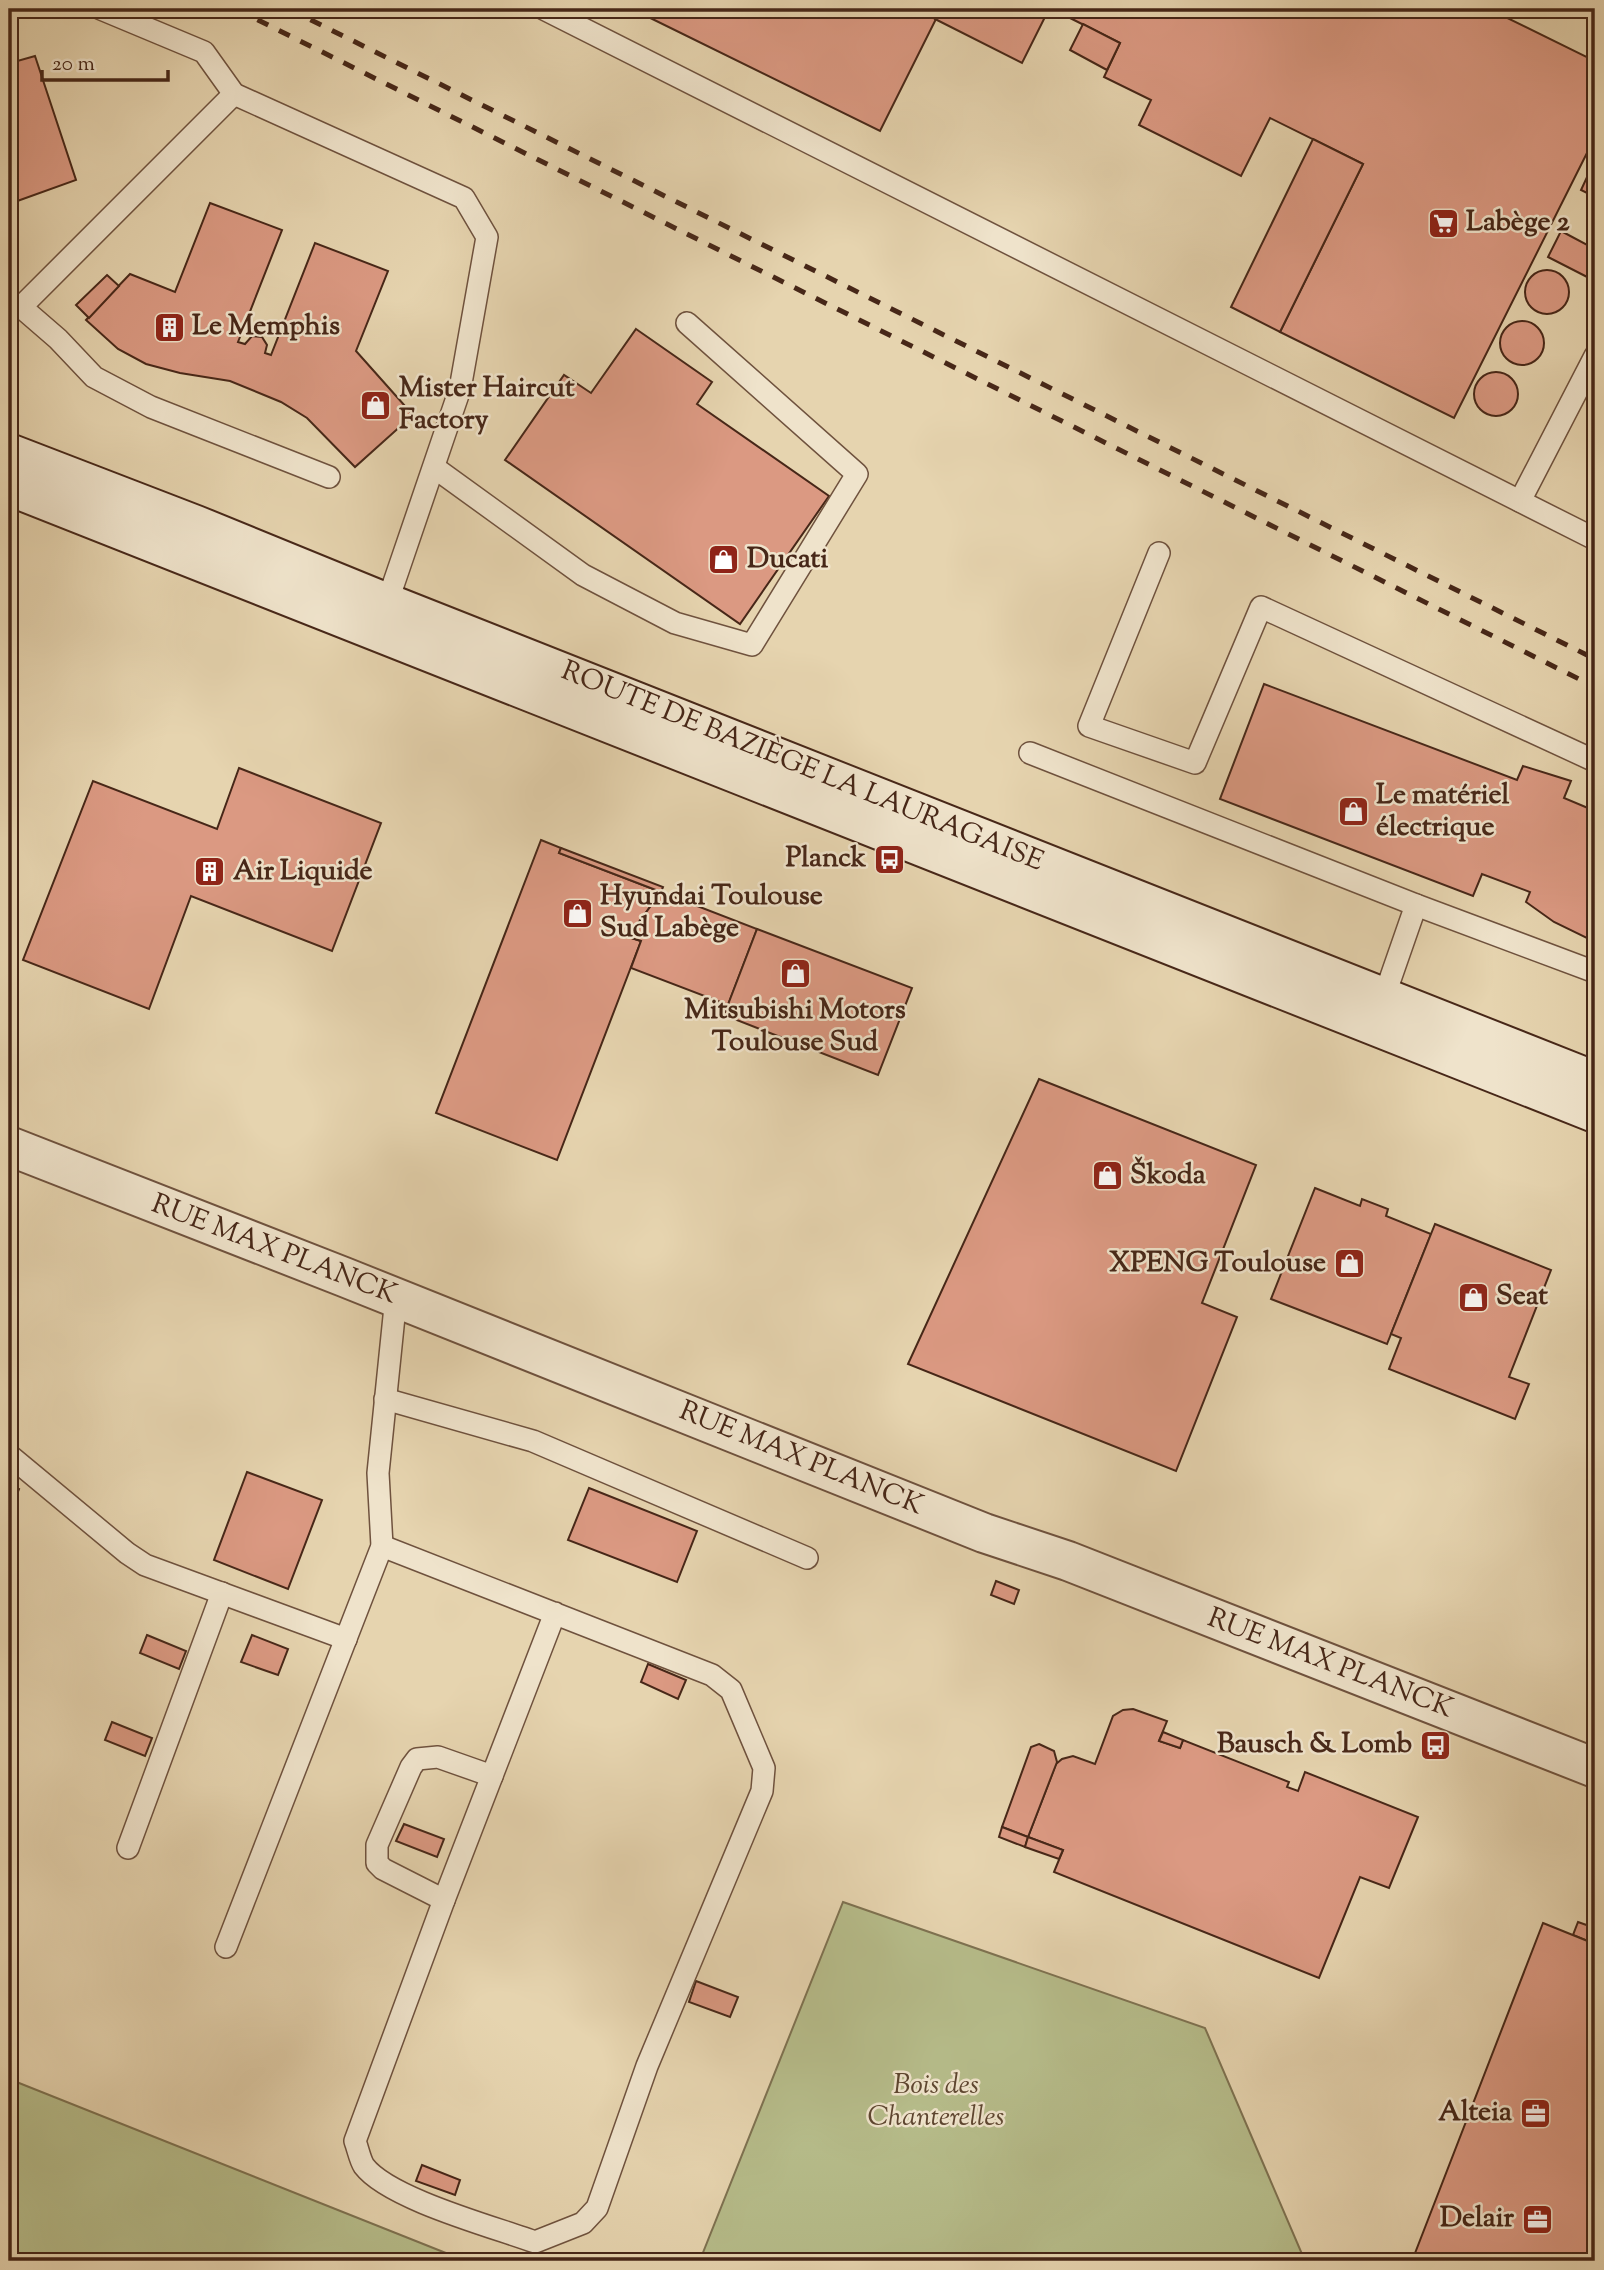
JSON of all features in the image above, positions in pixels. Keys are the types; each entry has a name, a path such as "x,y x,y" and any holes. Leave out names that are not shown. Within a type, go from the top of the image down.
{"main road":[{"name":"ROUTE DE BAZIÈGE LA LAURAGAISE","path":"9,453 197,525 387,603 1595,1081"},
{"name":"ROUTE DE BAZIÈGE LA LAURAGAISE","path":"9,486 1595,1113"},
{"name":"RUE MAX PLANCK","path":"9,1146 396,1297 984,1533 1068,1561 1595,1768"}],"lane":[{"path":"101,9 204,52 234,94 464,198 487,237 460,389 387,603"},
{"path":"544,9 1595,539"},
{"path":"234,94 15,308 58,339 94,377 151,407 329,477"},
{"path":"435,468 583,575 675,623 752,645 857,474 687,323"},
{"path":"1520,501 1595,356"},
{"path":"1160,553 1089,726 1195,763 1261,607 1595,761"},
{"path":"1030,753 1416,905 1595,972"},
{"path":"1384,997 1416,905"},
{"path":"226,1947 382,1546 378,1473 396,1297"},
{"path":"386,1399 533,1441 807,1558"},
{"path":"9,1455 145,1565 346,1639"},
{"path":"382,1546 555,1613 712,1675 732,1690 764,1768 762,1791 647,2066 597,2208 583,2223 535,2242 410,2197 393,2188 364,2166 355,2141 444,1900 555,1613"},
{"path":"128,1848 222,1593"},
{"path":"444,1900 383,1869 376,1863 377,1845 417,1759 438,1757 492,1776"}],"green space":[{"name":"Bois des Chanterelles","path":"843,1902 1205,2028 1305,2261 690,2261 702,2255"},
{"path":"9,2079 466,2261 9,2261"}],"building":[{"path":"632,9 941,9 880,131"},
{"path":"941,9 1049,9 1022,63 935,19"},
{"name":"Labège 2","path":"1052,9 1489,9 1595,61 1595,137 1454,418 1280,332 1363,164 1270,118 1241,176 1139,125 1151,100 1104,77 1120,43"},
{"path":"1083,24 1120,43 1107,70 1070,50"},
{"path":"35,56 76,180 9,204 9,60 14,62"},
{"path":"1313,139 1363,164 1280,332 1231,307"},
{"path":"1595,160 1595,197 1581,190"},
{"name":"Le Memphis","path":"210,203 282,230 238,342 245,344 252,336 262,337 267,345 265,353 271,355 315,243 388,271 356,351 413,415 355,467 307,418 281,402 230,381 146,364 118,349 86,320 130,274 175,292"},
{"path":"1561,231 1595,249 1595,281 1548,257"},
{"path":"1547,270 1556,271 1563,276 1568,283 1568,301 1563,308 1556,313 1547,314 1538,313 1531,308 1526,301 1525,292 1526,283 1531,276 1538,271"},
{"path":"107,275 119,286 89,318 76,305"},
{"path":"1522,321 1531,322 1538,327 1543,334 1543,352 1538,359 1531,364 1522,365 1513,364 1506,359 1501,352 1500,343 1501,334 1506,327 1513,322"},
{"path":"636,329 712,382 697,404 829,496 740,624 505,460 564,375 591,393"},
{"path":"1496,372 1505,373 1512,378 1517,385 1517,403 1512,410 1505,415 1496,416 1487,415 1480,410 1475,403 1474,394 1475,385 1480,378 1487,373"},
{"path":"1264,684 1517,780 1523,766 1571,781 1564,798 1595,811 1595,942 1554,922 1526,902 1530,892 1482,874 1473,896 1220,799"},
{"name":"Air Liquide","path":"239,768 381,823 332,951 191,896 149,1009 23,960 93,781 217,829"},
{"path":"541,840 561,848 559,853 661,892 628,937 641,941 557,1160 436,1113"},
{"path":"561,848 663,887 661,892 559,853"},
{"path":"661,892 757,929 728,1005 631,968 641,941 628,937"},
{"path":"757,929 912,988 878,1075 724,1015"},
{"path":"1039,1079 1256,1165 1202,1303 1237,1317 1176,1471 908,1364"},
{"path":"1315,1188 1360,1206 1362,1199 1388,1209 1386,1216 1431,1234 1387,1344 1271,1299"},
{"path":"1435,1224 1551,1270 1509,1377 1529,1384 1515,1419 1389,1369 1401,1338 1391,1334"},
{"path":"247,1472 322,1500 288,1589 214,1560"},
{"path":"9,1485 19,1489 12,1507 9,1506"},
{"path":"589,1488 697,1531 677,1582 568,1540"},
{"path":"996,1581 1019,1590 1014,1604 991,1595"},
{"path":"147,1635 186,1651 179,1669 140,1653"},
{"path":"252,1635 288,1649 278,1675 241,1662"},
{"path":"648,1664 686,1680 678,1699 641,1682"},
{"path":"1133,1709 1167,1721 1159,1741 1180,1748 1183,1740 1289,1782 1287,1787 1298,1791 1305,1772 1418,1817 1389,1888 1360,1877 1319,1978 1054,1872 1063,1850 1028,1837 1056,1764 1073,1756 1095,1764 1113,1716 1123,1710"},
{"path":"112,1722 152,1738 145,1756 105,1740"},
{"path":"1163,1732 1183,1740 1180,1748 1159,1741"},
{"path":"1039,1744 1054,1751 1057,1762 1028,1837 1002,1827 1031,1747"},
{"path":"404,1824 444,1839 437,1857 396,1841"},
{"path":"1002,1827 1028,1837 1025,1847 999,1837"},
{"path":"1028,1837 1063,1850 1059,1859 1025,1847"},
{"path":"1578,1922 1595,1928 1595,1944 1573,1935"},
{"path":"1543,1923 1595,1944 1595,2261 1412,2261"},
{"path":"696,1981 738,1997 730,2017 689,2002"},
{"path":"422,2165 460,2180 455,2195 416,2181"}],"railway":[{"path":"236,9 1595,687"},
{"path":"289,9 1595,659"}],"place":[{"name":"Labège 2","path":"1443,223"},
{"name":"Le Memphis","path":"169,327"},
{"name":"Mister Haircut Factory","path":"376,405"},
{"name":"Ducati","path":"724,560"},
{"name":"Le matériel électrique","path":"1353,812"},
{"name":"Planck","path":"889,859"},
{"name":"Air Liquide","path":"210,872"},
{"name":"Hyundai Toulouse Sud Labège","path":"577,913"},
{"name":"Mitsubishi Motors Toulouse Sud","path":"795,974"},
{"name":"Škoda","path":"1107,1176"},
{"name":"XPENG Toulouse","path":"1349,1264"},
{"name":"Seat","path":"1473,1297"},
{"name":"Bausch & Lomb","path":"1435,1745"},
{"name":"Alteia","path":"1535,2113"},
{"name":"Delair","path":"1537,2219"}]}
